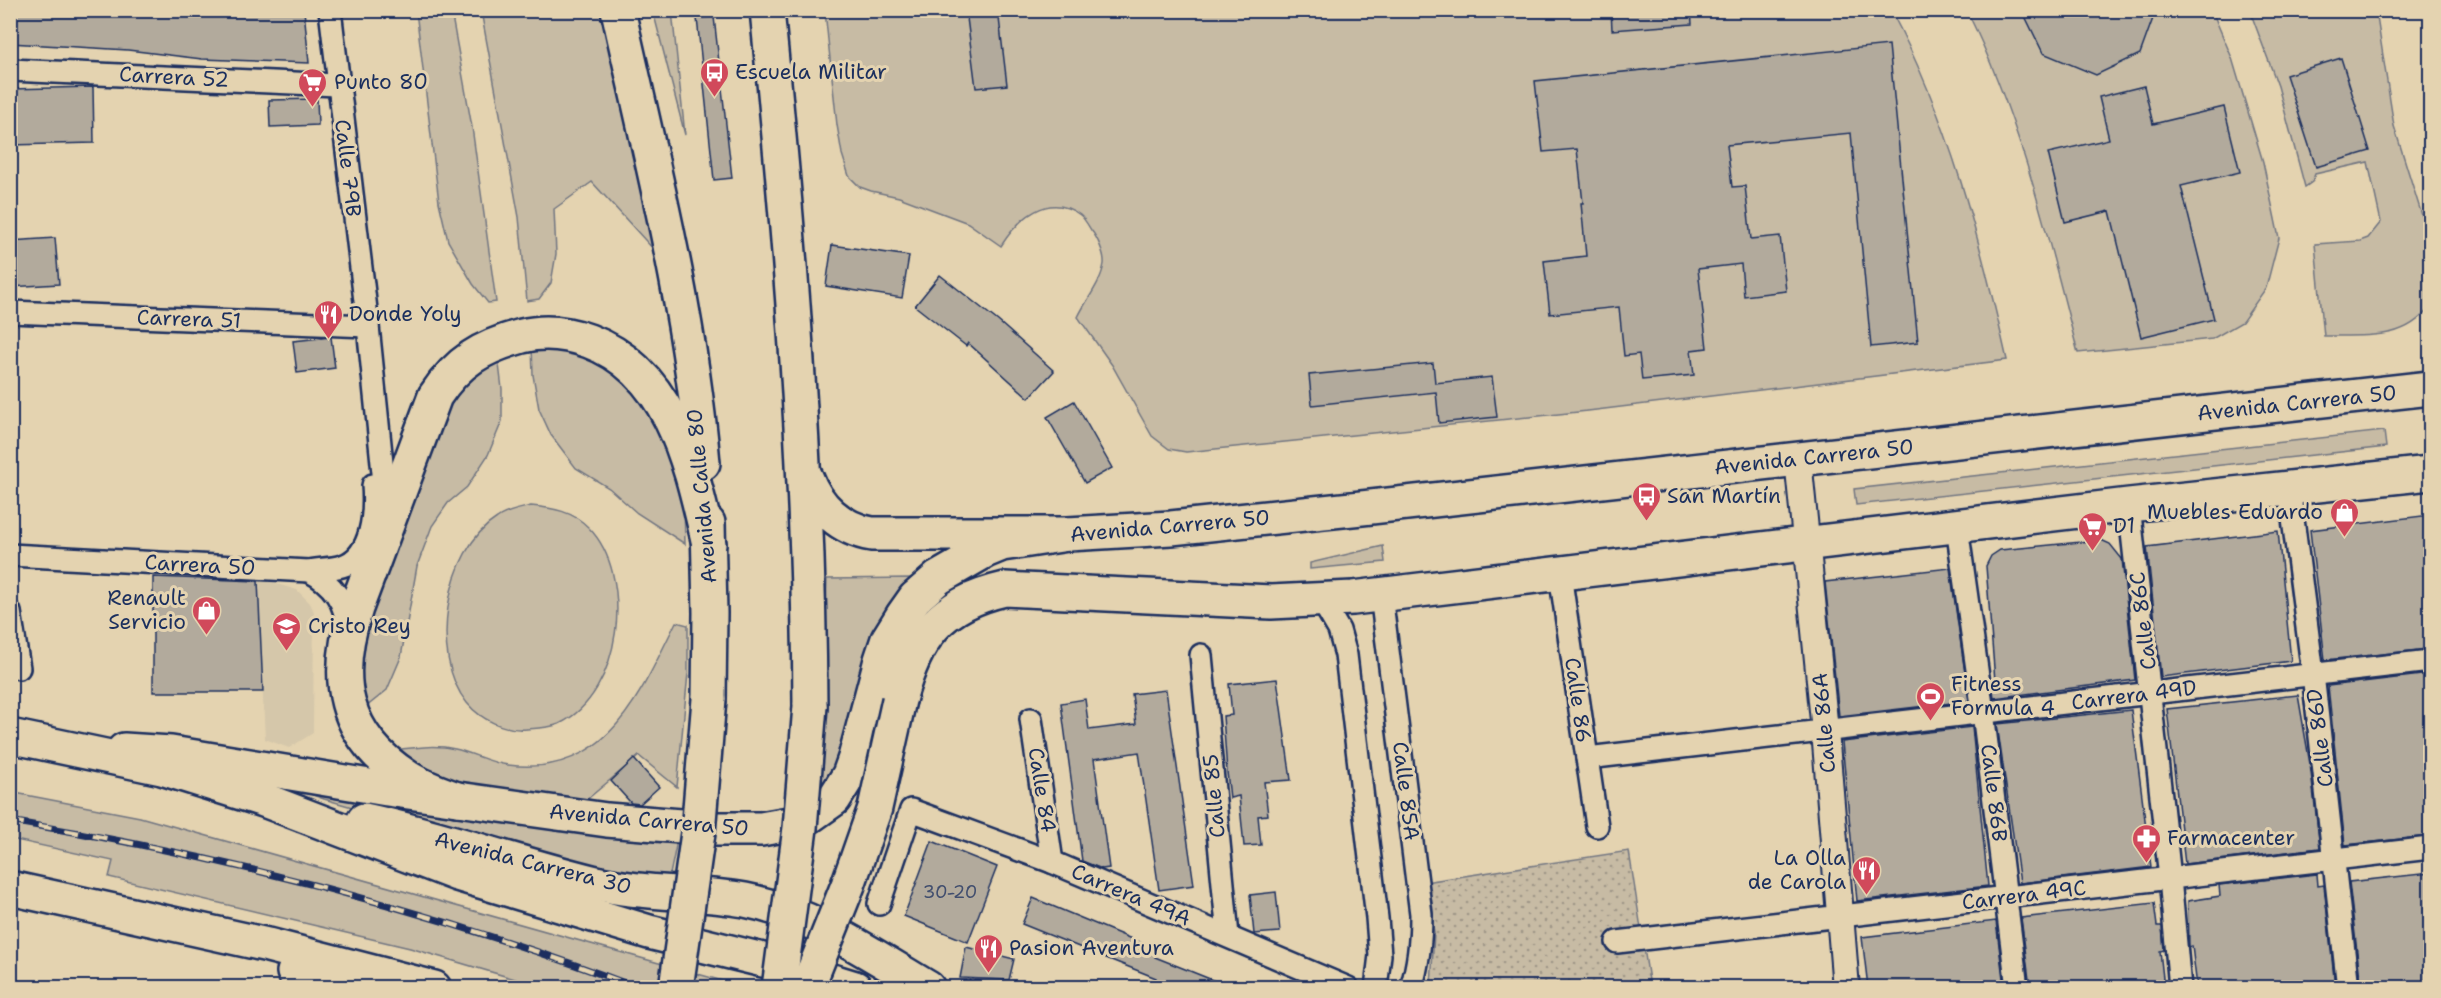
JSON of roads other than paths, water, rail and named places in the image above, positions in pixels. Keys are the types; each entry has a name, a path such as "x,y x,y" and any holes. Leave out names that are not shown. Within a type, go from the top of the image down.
{"main road":[{"name":"Avenida Calle 80","path":"618,10 656,178 684,328 701,450 709,544 709,699 698,833 676,987"},
{"path":"767,10 793,292 810,591 810,706 800,828 778,987"},
{"path":"457,799 408,778 386,762 366,740 352,716 344,681 348,634 435,396 451,374 487,347 531,334 549,332 585,339 608,350 630,366 655,393 673,421 687,458 709,544"},
{"name":"Avenida Carrera 50","path":"69,747 171,753 457,799 607,820 718,829 761,829 789,824 810,816 834,799 849,775 885,650 895,627 915,598 938,578 1002,544 1068,534 1171,528 1383,506 2430,388"},
{"path":"807,987 848,885 875,808 899,700 910,664 920,644 933,626 949,611 981,595 1005,589 1030,589 1195,600 1322,601 2129,505 2430,473"},
{"path":"805,476 823,507 835,518 856,531 872,534 1068,534"},
{"name":"Avenida Carrera 30","path":"10,735 162,768 264,800 457,874 650,932 767,961 855,987"},
{"name":"Avenida Carrera 30","path":"264,800 379,823 616,888 690,893 745,900 772,907 819,926 928,987"},
{"path":"10,888 268,945 434,987"},
{"path":"81,903 343,987"}],"street":[{"name":"Calle 79B","path":"330,10 337,85 368,326 388,521"},
{"name":"Carrera 52","path":"10,70 337,85"},
{"name":"Carrera 51","path":"10,312 368,326"},
{"name":"Calle 79B","path":"309,571 342,566 353,561 363,550 368,535 374,496 362,372 368,326"},
{"name":"Calle 86A","path":"1798,459 1826,730 1846,987"},
{"name":"Calle 86D","path":"2289,488 2335,859 2348,987"},
{"name":"Calle 86C","path":"2129,505 2151,693 2180,987"},
{"name":"Calle 86B","path":"1957,527 1983,712 2017,987"},
{"name":"Carrera 50","path":"10,555 309,571"},
{"path":"309,571 327,582 343,603 348,634"},
{"name":"Calle 86","path":"1560,574 1597,826"},
{"name":"Calle 85A","path":"1381,595 1420,914 1421,938 1417,967 1411,987"},
{"name":"Calle 85A","path":"1322,601 1339,630 1346,655 1377,918 1380,955 1376,987"},
{"path":"10,612 18,668"},
{"name":"Calle 85","path":"1201,655 1228,936"},
{"name":"Carrera 49D","path":"1587,758 2430,661"},
{"name":"Calle 84","path":"1031,719 1052,862"},
{"name":"Carrera 49A","path":"879,904 911,810 1052,862 1348,987"},
{"name":"Carrera 49C","path":"1617,942 2430,848"}],"railway":[{"path":"10,821 170,851 328,889 484,934 638,988"}],"place":[{"name":"Escuela Militar","path":"714,98"},
{"name":"Punto 80","path":"313,108"},
{"name":"Donde Yoly","path":"328,340"},
{"name":"San Martín","path":"1646,522"},
{"name":"Muebles Eduardo","path":"2344,538"},
{"name":"D1","path":"2092,552"},
{"name":"Renault Servicio","path":"207,636"},
{"name":"Cristo Rey","path":"287,652"},
{"name":"Fitness Formula 4","path":"1930,722"},
{"name":"Farmacenter","path":"2146,864"},
{"name":"La Olla de Carola","path":"1867,896"},
{"name":"Pasion Aventura","path":"988,974"}]}
